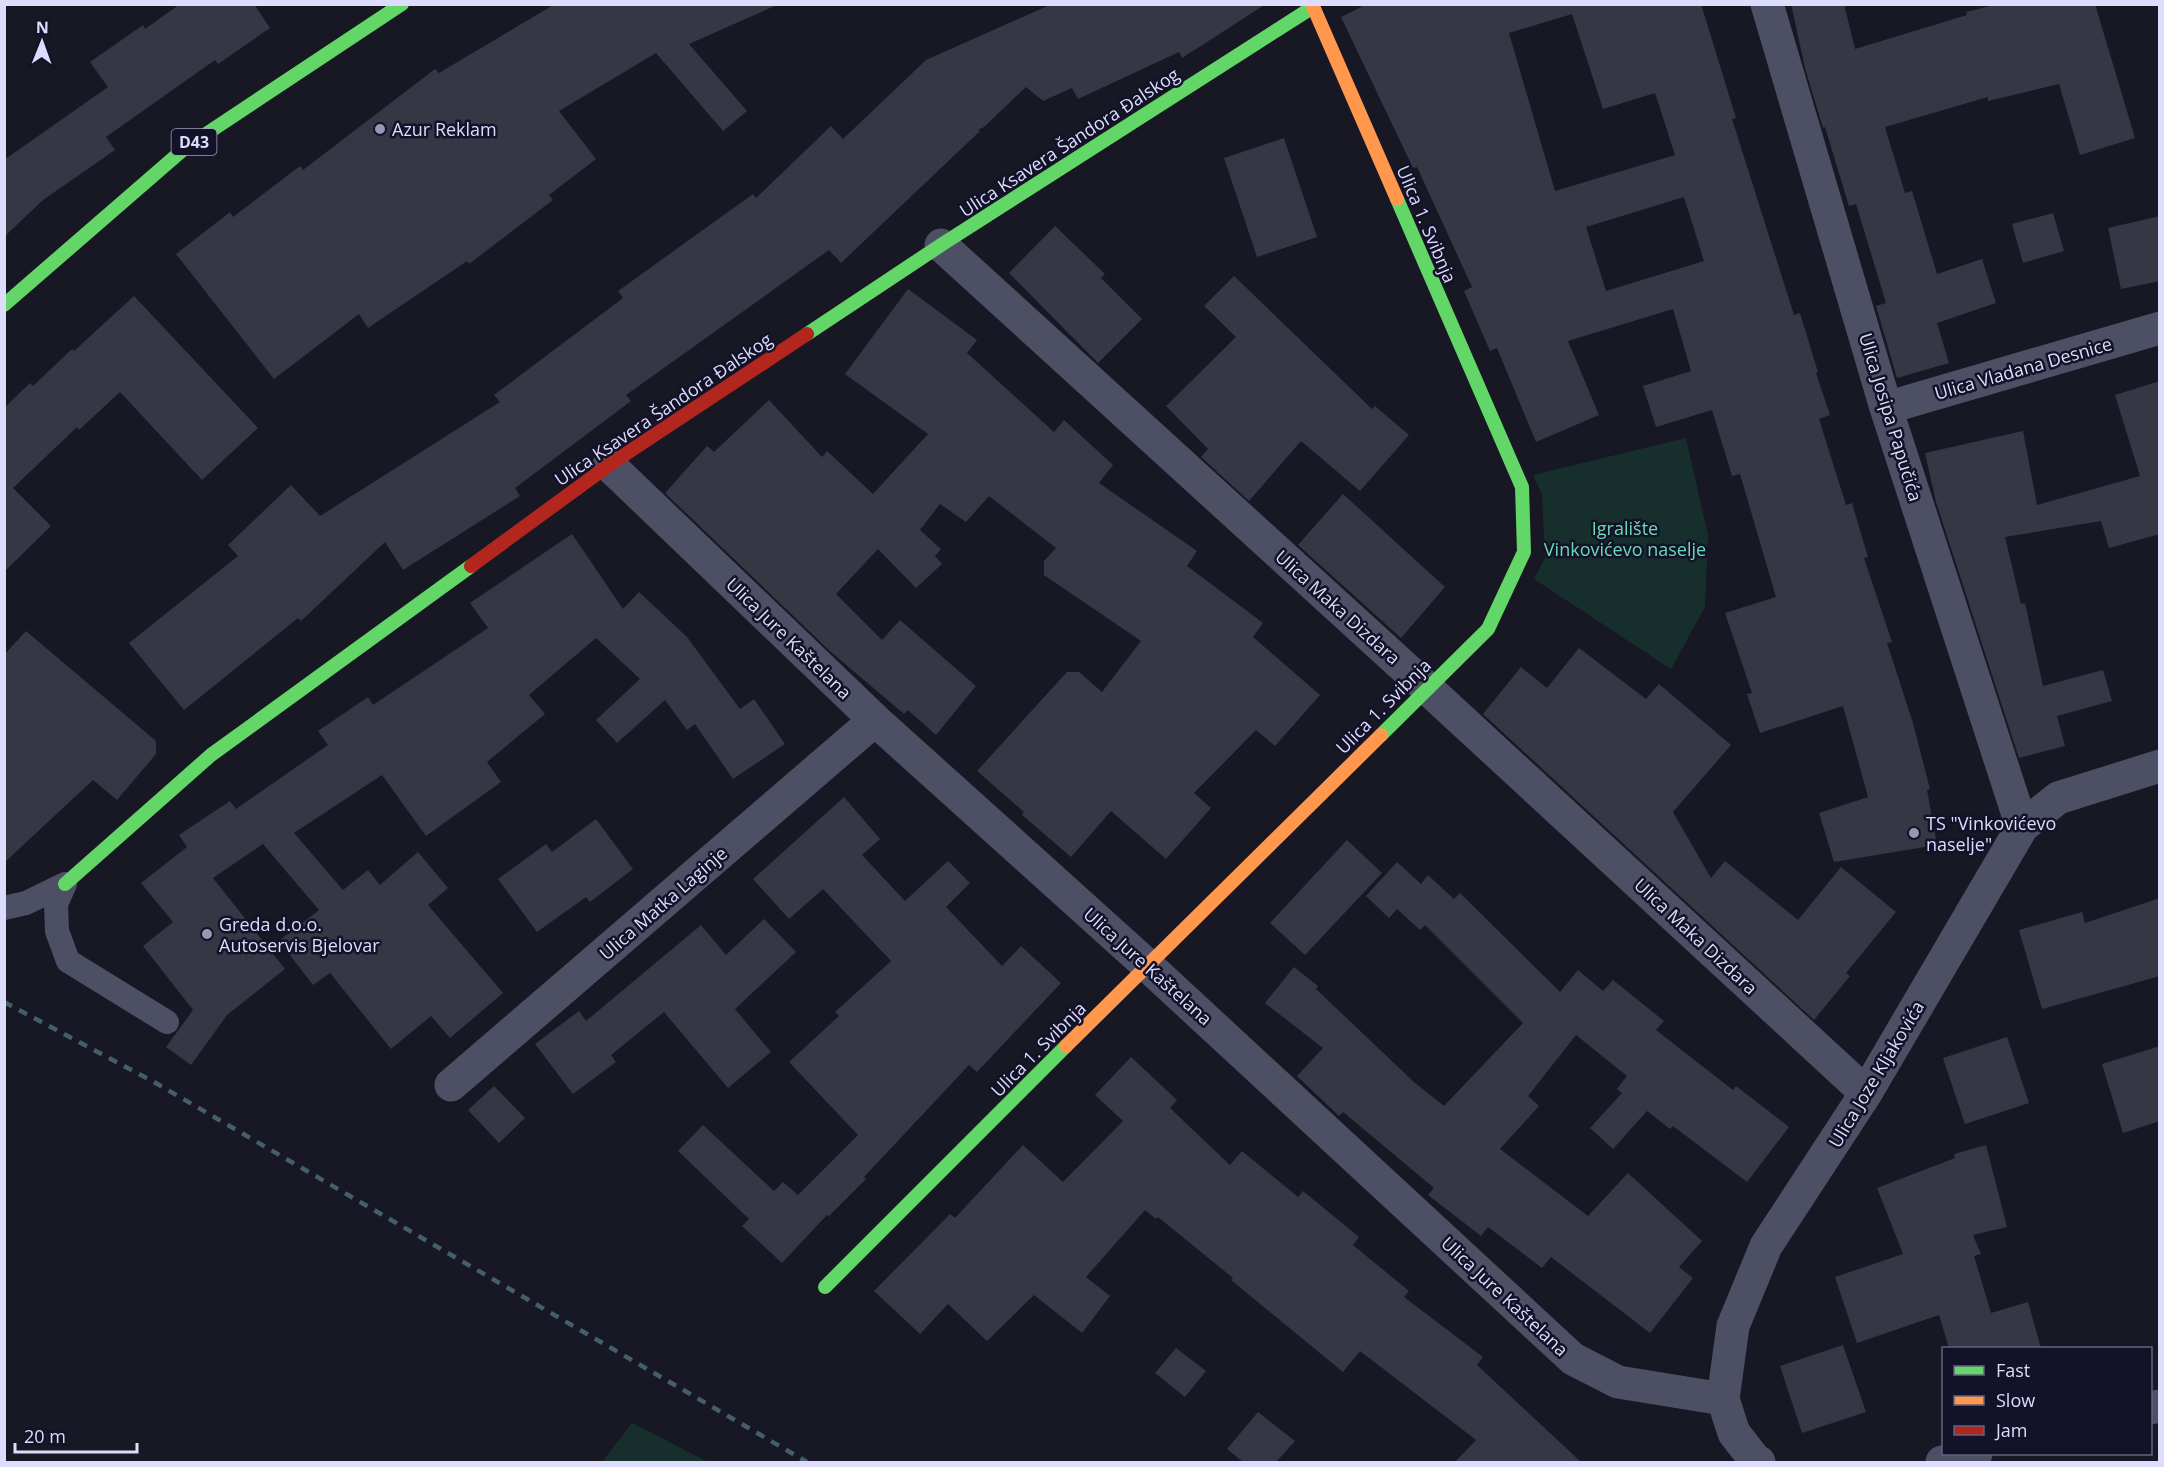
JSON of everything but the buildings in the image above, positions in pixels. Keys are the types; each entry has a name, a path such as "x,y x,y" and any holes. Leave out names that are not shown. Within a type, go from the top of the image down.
{"street":[{"name":"D43","path":"4,305 185,148 402,4"},
{"name":"Ulica Josipa Papučića","path":"1767,4 1886,408 2022,827"},
{"name":"Ulica Ksavera Šandora Đalskog","path":"65,884 211,755 609,465 941,245 1312,6"},
{"name":"Ulica 1. Svibnja","path":"825,1287 1488,629 1524,552 1522,487 1312,6"},
{"name":"Ulica Maka Dizdara","path":"941,245 1427,688 1866,1093"},
{"name":"Ulica Vladana Desnice","path":"1886,408 2160,328"},
{"name":"Ulica Jure Kaštelana","path":"609,465 875,720 1147,965 1574,1359 1618,1382 1723,1398"},
{"name":"Ulica Matka Laginje","path":"451,1085 875,720"},
{"name":"Ulica Joze Kljakovića","path":"1759,1462 1755,1461 1734,1433 1723,1398 1733,1326 1766,1246 1866,1093 2022,827 2058,798 2160,766"},
{"path":"1942,1462 1973,1455"}],"lane":[{"path":"4,908 26,903 65,884"},
{"path":"65,884 56,904 57,931 68,961 167,1023"}],"green space":[{"name":"Igralište Vinkovićevo naselje","path":"1686,438 1708,535 1705,607 1671,669 1534,579 1545,558 1542,494 1533,475"},
{"path":"632,1423 708,1462 602,1462"}],"railway":[{"path":"4,1002 154,1082 807,1462"}],"traffic: fast":[{"path":"4,305 185,148 402,4"},
{"path":"807,334 941,245 1313,7"},
{"path":"1381,735 1488,629 1524,552 1522,487 1397,199"},
{"path":"65,884 211,755 471,566"},
{"path":"825,1287 1066,1046"}],"traffic: slow":[{"path":"1312,4 1397,199"},
{"path":"1066,1046 1381,735"}],"traffic: jam":[{"path":"471,566 609,465 807,334"}],"place":[{"name":"Azur Reklam","path":"380,129"},
{"name":"TS \"Vinkovićevo naselje\"","path":"1914,833"},
{"name":"Greda d.o.o. Autoservis Bjelovar","path":"207,934"}]}
